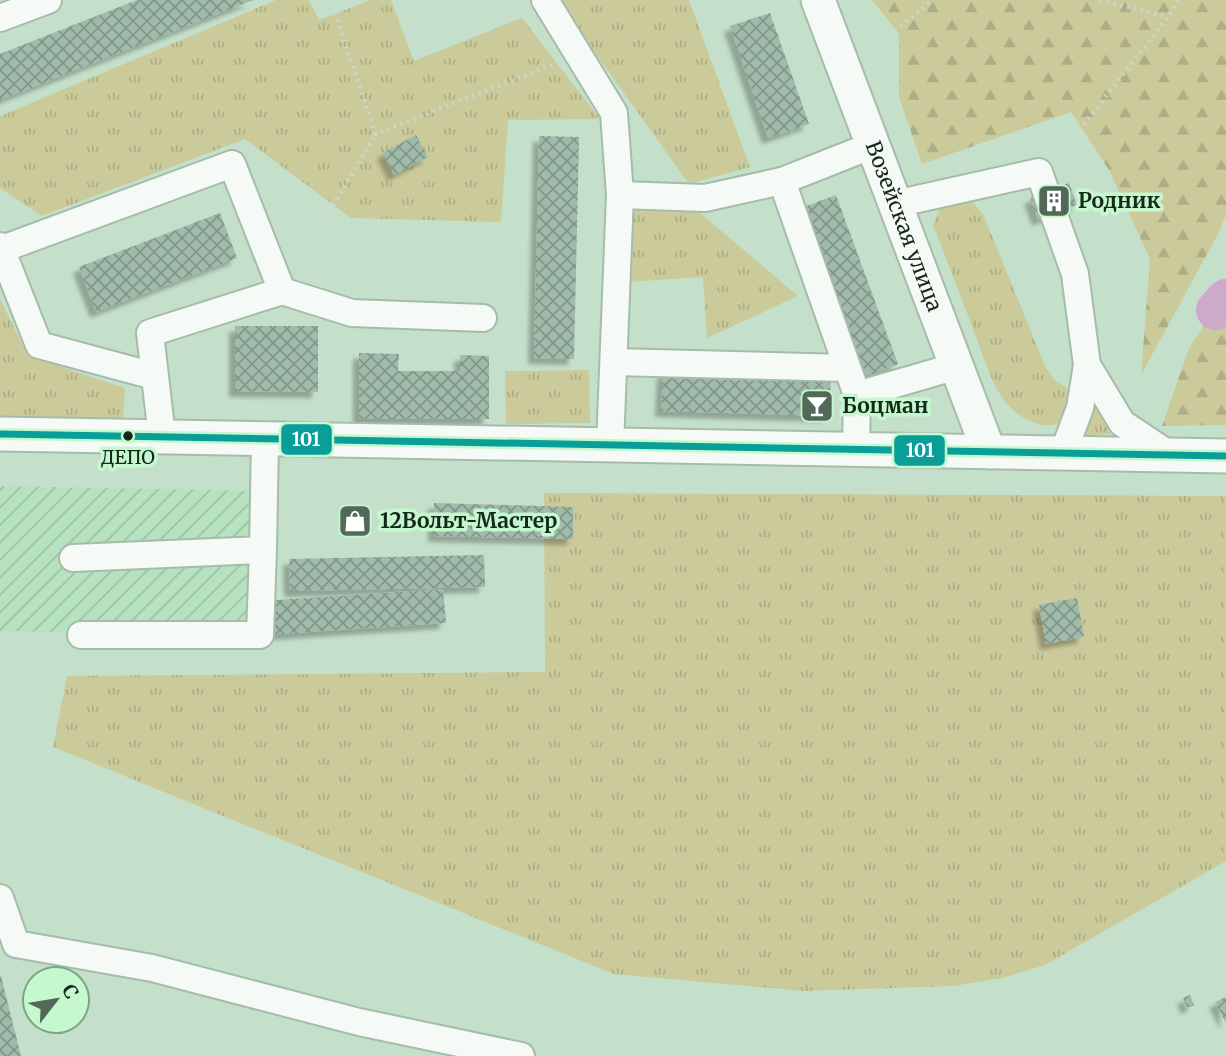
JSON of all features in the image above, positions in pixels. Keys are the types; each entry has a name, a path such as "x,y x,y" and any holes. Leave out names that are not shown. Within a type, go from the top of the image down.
{"main road":[{"name":"Возейская улица","path":"818,0 989,452"},
{"path":"0,435 1226,456"}],"lane":[{"path":"0,18 48,0"},
{"path":"545,0 614,113 620,195 610,445"},
{"path":"620,195 705,198 782,181 873,145"},
{"path":"154,376 39,345 3,259 232,164 282,291"},
{"path":"895,204 1040,172 1074,274 1087,365 1080,408 1063,453"},
{"path":"782,181 857,396 856,450"},
{"path":"162,437 150,333 282,291 352,313 483,318"},
{"path":"614,362 847,368"},
{"path":"1087,365 1122,423 1170,455"},
{"path":"857,396 957,366"},
{"path":"81,635 260,635 265,439"},
{"path":"73,558 263,550"},
{"path":"0,898 16,944 152,968 359,1022 521,1056"}],"path":[{"path":"330,0 376,134"},
{"path":"873,48 933,0"},
{"path":"1100,0 1168,17"},
{"path":"1071,141 1179,0"},
{"path":"282,291 376,134 578,54"}],"shaded area":[{"path":"0,486 256,491 253,635 0,631"}],"green space":[{"path":"276,0 309,0 319,20 371,0 391,0 414,61 522,18 600,119 508,120 501,222 351,218 245,139 42,216 0,188 0,116"},
{"path":"689,0 750,167 689,184 558,1"},
{"path":"872,0 1226,0 1226,215 1141,375 1150,259 1109,170 1071,112 922,164 899,97 899,34"},
{"path":"962,198 973,203 983,214 1046,368 1055,380 1067,388 1068,406 1064,418 1056,424 1034,423 1010,407 989,373 933,225 942,204"},
{"path":"630,209 699,212 798,296 707,338 703,277 627,282"},
{"path":"1226,293 1226,425 1162,426 1189,348"},
{"path":"0,299 28,356 125,388 123,420 0,419"},
{"path":"589,370 590,423 506,424 505,371"},
{"path":"1094,396 1110,434 1085,436"},
{"path":"544,493 1226,496 1226,861 1045,965 1002,978 954,986 803,991 614,974 53,747 67,676 545,672"}],"building":[{"path":"137,0 253,0 0,100 0,54"},
{"path":"770,13 809,124 768,138 730,26"},
{"path":"416,135 428,157 394,175 383,153"},
{"path":"539,136 579,137 574,359 534,358"},
{"name":"Родник","path":"1069,183 1077,205 1038,220 1030,198"},
{"path":"836,195 898,364 866,376 804,207"},
{"path":"220,213 237,258 96,312 79,267"},
{"path":"235,326 318,326 318,392 235,391"},
{"path":"359,353 399,354 398,371 460,371 460,355 489,356 489,419 359,419"},
{"path":"663,371 831,375 829,416 661,411"},
{"path":"434,503 573,507 573,539 434,536"},
{"path":"484,555 485,587 290,591 289,559"},
{"path":"443,589 446,623 264,635 262,601"},
{"path":"1077,598 1084,637 1046,644 1039,605"},
{"path":"1,976 21,1056 0,1056"},
{"path":"1190,995 1194,1005 1187,1008 1183,998"},
{"path":"1226,997 1226,1023 1215,1002"}],"waterway":[{"path":"1216,310 1226,299"}],"transit line":[{"name":"101","path":"0,434 1226,456"}],"place":[{"name":"Родник","path":"1054,201"},
{"name":"Боцман","path":"817,406"},
{"name":"ДЕПО","path":"128,436"},
{"name":"12Вольт-Мастер","path":"355,521"}]}
